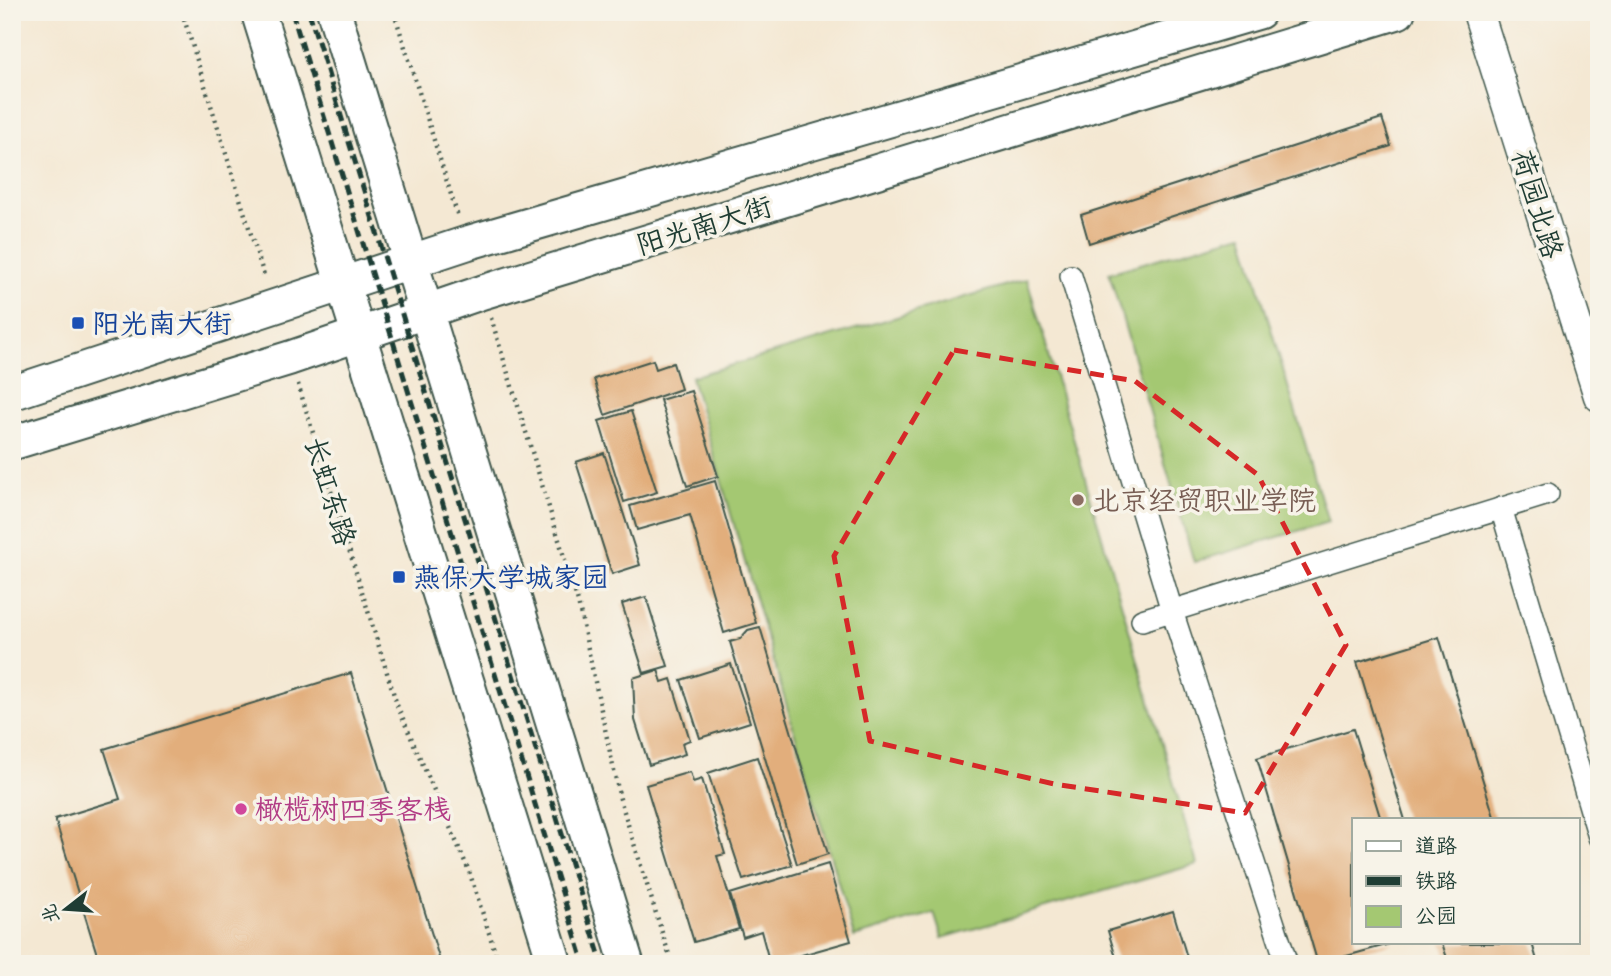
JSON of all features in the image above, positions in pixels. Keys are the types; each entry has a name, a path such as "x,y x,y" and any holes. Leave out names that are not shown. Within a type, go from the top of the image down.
{"main road":[{"path":"258,12 555,964"},
{"path":"334,12 627,964"},
{"name":"阳光南大街","path":"12,393 467,243 1259,12"},
{"name":"阳光南大街","path":"12,443 290,358 484,292 1398,12"}],"street":[{"name":"荷园北路","path":"1478,12 1599,397"},
{"path":"1070,276 1172,611 1287,964"},
{"path":"1142,620 1548,494"},
{"path":"1501,508 1591,779 1599,837"}],"path":[{"path":"182,12 274,307"},
{"path":"394,12 467,243"},
{"path":"484,292 578,601 620,799 672,964"},
{"name":"长虹东路","path":"290,358 397,705 469,871 499,964"}],"highlighted area":[{"path":"954,350 1135,381 1258,475 1346,645 1245,813 1054,784 870,741 834,556"}],"green space":[{"path":"1243,234 1328,522 1194,562 1109,273"},
{"path":"1027,279 1197,864 942,938 934,913 854,937 691,377"}],"building":[{"path":"1382,118 1391,146 1089,243 1081,215"},
{"path":"653,360 656,369 673,363 681,389 605,415 594,379"},
{"path":"691,391 718,476 687,486 660,400"},
{"path":"631,411 657,492 624,502 599,421"},
{"path":"604,453 640,565 612,574 576,462"},
{"path":"715,481 756,623 724,633 690,515 637,530 630,506"},
{"path":"646,597 668,666 644,673 622,604"},
{"path":"760,627 828,854 797,864 730,642 740,639 748,630"},
{"path":"1439,637 1494,818 1404,818 1357,662"},
{"path":"731,664 750,722 700,738 681,680"},
{"path":"658,670 662,682 671,679 690,740 682,743 685,754 649,765 635,720 633,678"},
{"name":"橄榄树四季客栈","path":"351,673 441,964 100,964 55,819 120,799 104,749"},
{"path":"1353,729 1380,818 1352,818 1352,944 1389,944 1318,964 1257,758"},
{"path":"757,757 792,865 743,880 708,773"},
{"path":"690,772 693,782 702,779 725,854 717,856 739,929 694,942 646,785"},
{"path":"828,864 851,941 770,964 761,931 743,937 730,894"},
{"path":"1173,911 1189,964 1118,964 1108,931"},
{"path":"1442,944 1532,944 1538,964 1449,964"}],"railway":[{"path":"292,12 584,964"},
{"path":"309,12 602,964"}],"place":[{"name":"阳光南大街","path":"78,323"},
{"name":"北京经贸职业学院","path":"1078,500"},
{"name":"燕保大学城家园","path":"399,577"},
{"name":"橄榄树四季客栈","path":"241,809"}]}
